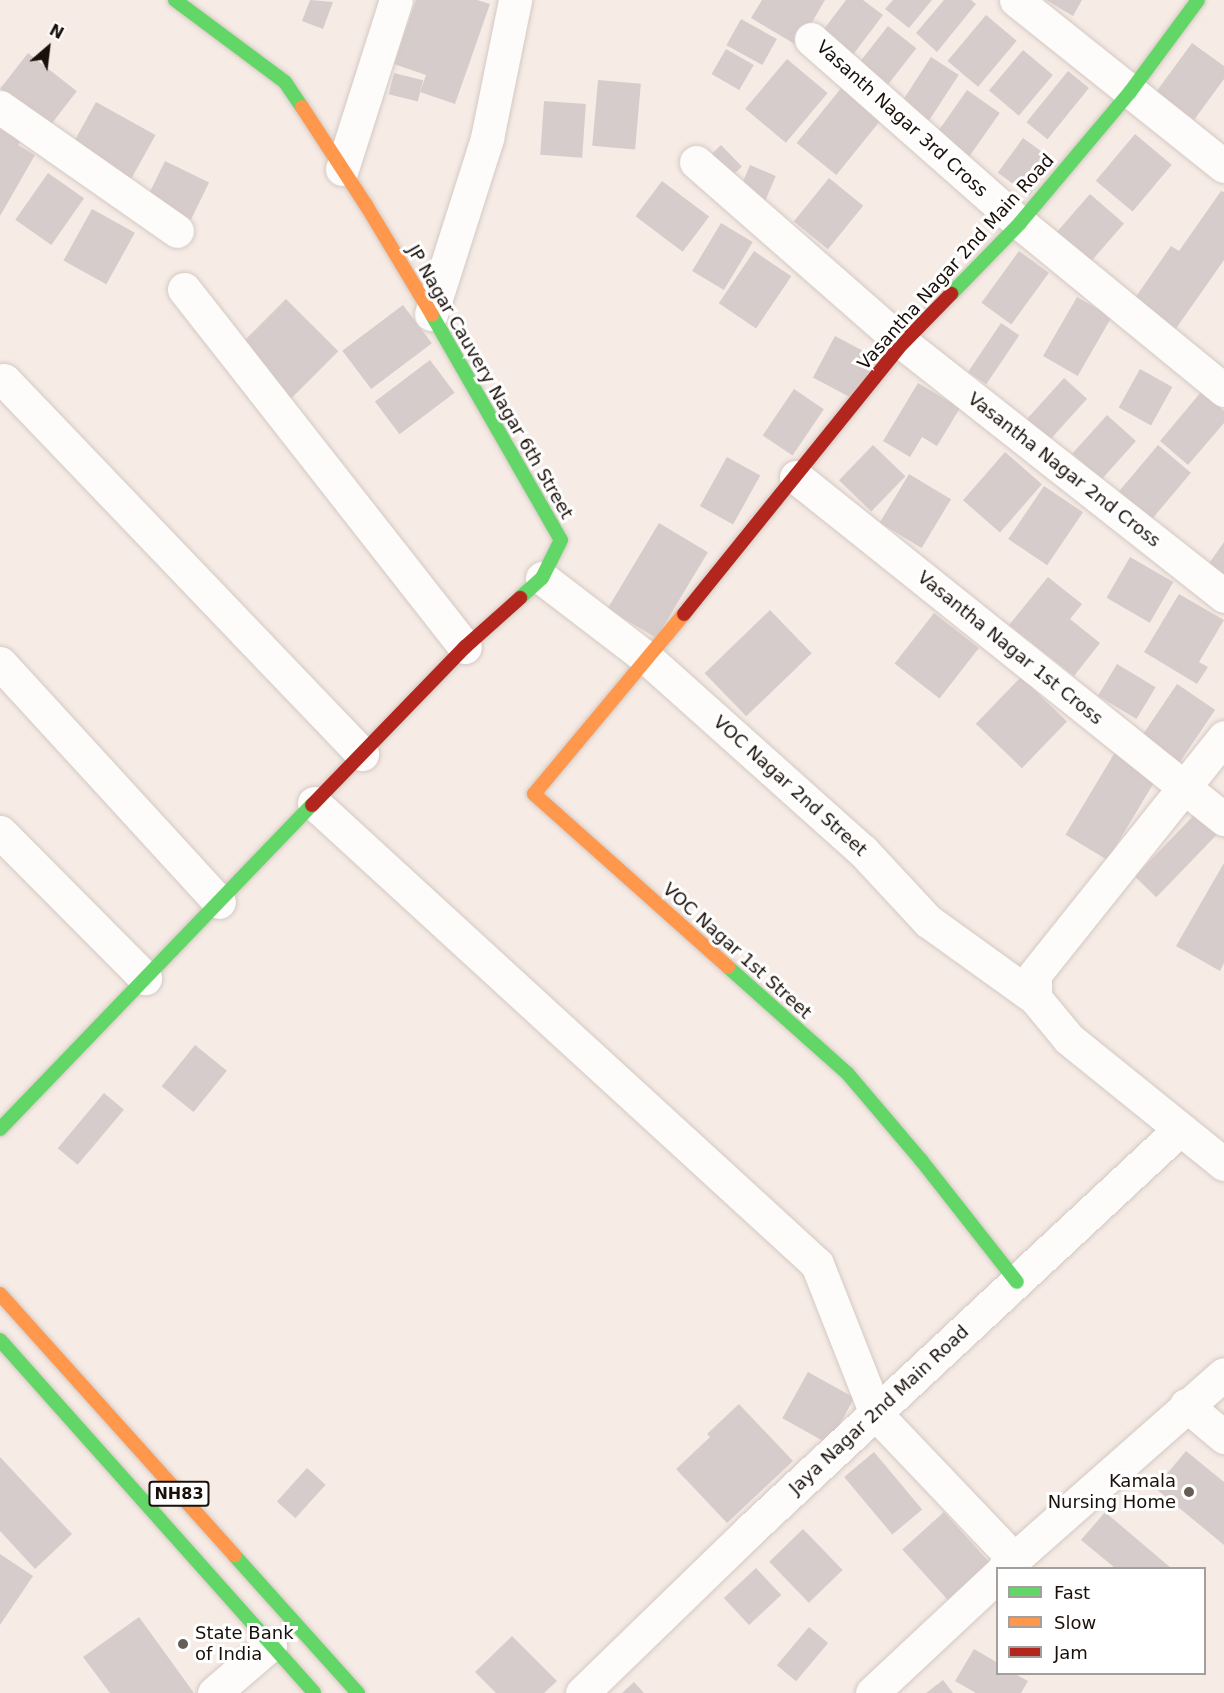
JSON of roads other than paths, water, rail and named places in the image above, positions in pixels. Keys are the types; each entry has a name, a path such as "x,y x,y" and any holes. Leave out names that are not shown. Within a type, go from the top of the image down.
{"main road":[{"name":"JP Nagar Cauvery Nagar 6th Street","path":"175,0 285,82 366,205 561,540 542,578"},
{"name":"Vasantha Nagar 2nd Main Road","path":"648,659 903,343 1020,224 1130,92 1198,0"},
{"path":"0,1129 465,647 542,578"},
{"name":"VOC Nagar 1st Street","path":"648,659 534,794 848,1074 921,1160 1017,1282"},
{"name":"NH83","path":"0,1294 358,1693"},
{"name":"NH83","path":"0,1340 314,1693"}],"street":[{"path":"342,169 396,0"},
{"path":"431,314 487,138 515,0"},
{"path":"1016,0 1224,166"},
{"name":"Vasanth Nagar 3rd Cross","path":"811,39 1020,224 1224,390"},
{"path":"0,107 177,231"},
{"name":"Vasantha Nagar 2nd Cross","path":"696,162 903,343 1224,596"},
{"path":"184,289 465,647"},
{"path":"4,380 362,754"},
{"name":"Vasantha Nagar 1st Cross","path":"796,477 1224,819"},
{"name":"VOC Nagar 2nd Street","path":"542,578 648,659 863,850 928,921 1035,998 1069,1040 1224,1164"},
{"path":"0,663 219,902"},
{"path":"1035,998 1035,974 1224,737"},
{"path":"314,803 817,1264 876,1413 1004,1567"},
{"path":"0,832 145,978"},
{"name":"Jaya Nagar 2nd Main Road","path":"582,1693 750,1530 1179,1130"},
{"path":"1006,1567 1186,1405 1224,1374"},
{"path":"1186,1405 1224,1437"},
{"path":"873,1693 996,1577"},
{"path":"214,1693 270,1644"}],"place":[{"name":"Kamala Nursing Home","path":"1189,1492"},
{"name":"State Bank of India","path":"183,1644"}]}
